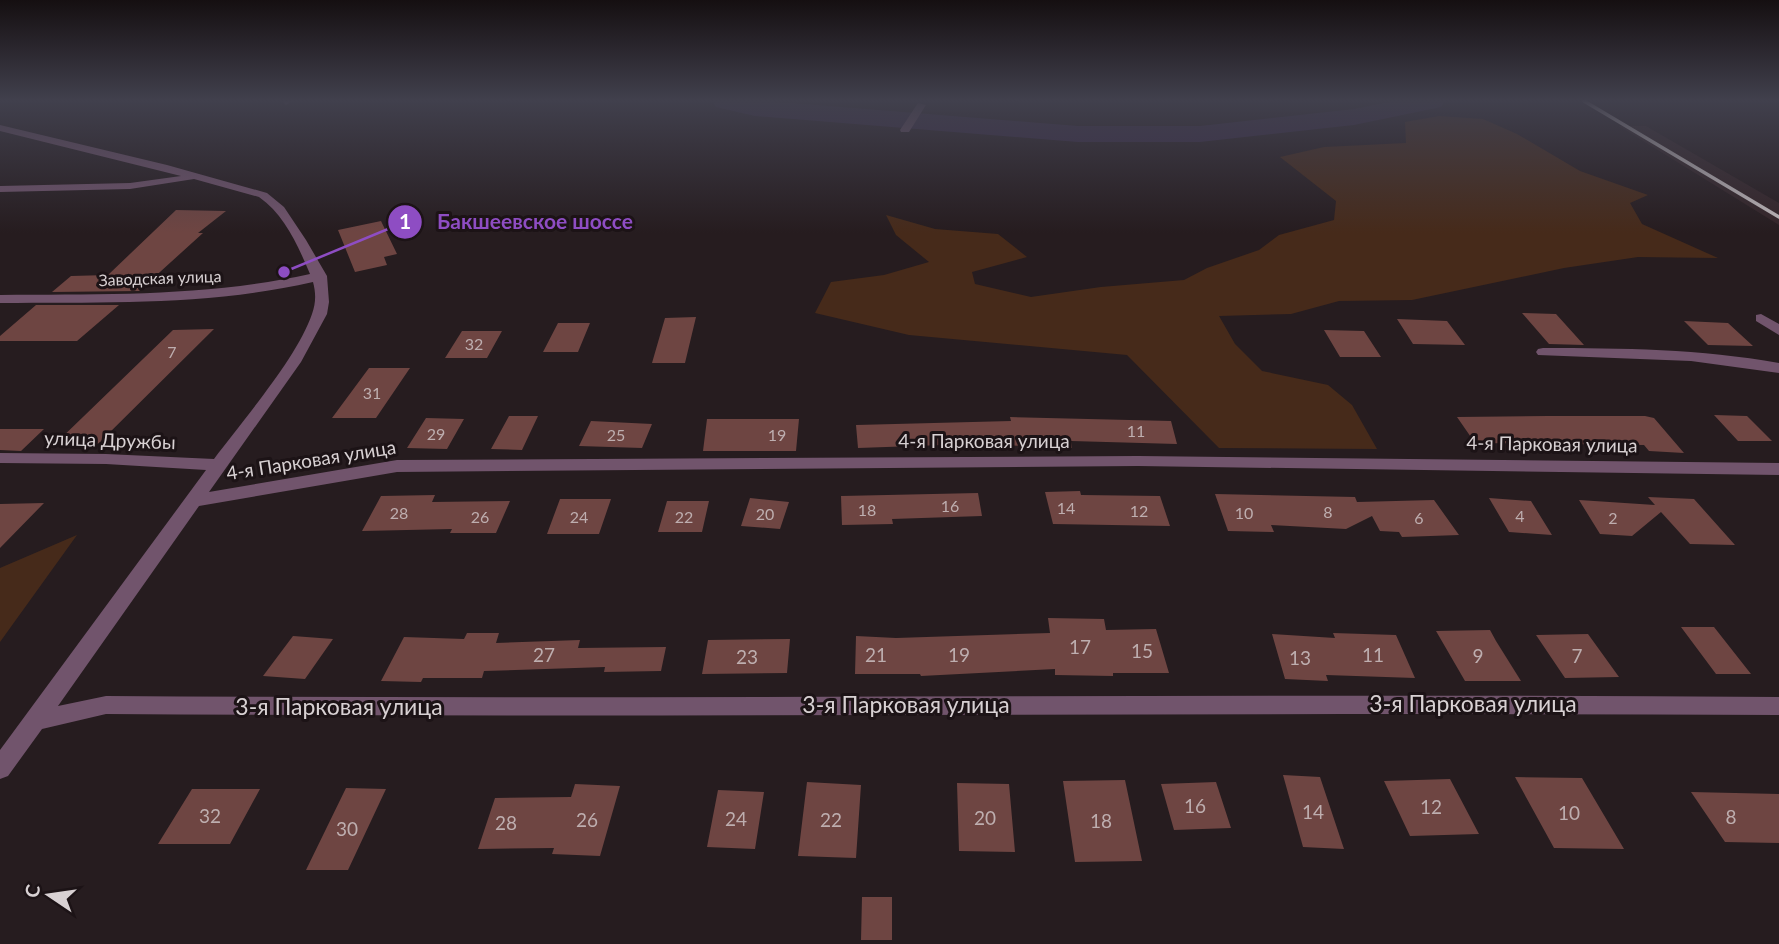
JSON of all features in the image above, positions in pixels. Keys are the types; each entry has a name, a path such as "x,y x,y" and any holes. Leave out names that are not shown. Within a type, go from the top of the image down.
{"street":[{"path":"0,769 293,362 319,319 324,296 320,276 277,203 263,195 199,176 71,145"},
{"path":"0,188 130,186 199,176"},
{"name":"Заводская улица","path":"0,299 188,297 258,290 320,276"},
{"path":"1761,318 1779,331"},
{"path":"1543,352 1664,354 1747,361 1779,368"},
{"name":"улица Дружбы","path":"0,458 106,458 220,465"},
{"name":"4-я Парковая улица","path":"193,501 397,466 1138,461 1779,469"},
{"name":"3-я Парковая улица","path":"35,721 106,705 519,708 1300,703 1779,706"}],"shaded area":[{"path":"1536,145 1580,171 1648,195 1630,203 1642,224 1718,258 1638,257 1564,268 1412,300 1339,301 1291,314 1219,316 1235,344 1262,371 1328,385 1352,405 1377,449 1219,448 1127,355 909,335 815,313 831,282 884,275 929,262 896,235 886,215 935,229 998,234 1027,257 972,272 975,284 1031,297 1101,287 1184,280 1207,268 1259,250 1279,235 1334,220 1336,201 1280,157 1324,147"},
{"path":"1650,145 1679,145 1779,203 1779,225"},
{"path":"77,535 0,642 0,568"}],"building":[{"path":"176,210 226,211 198,233 203,233 139,291 52,292 71,276 108,275"},
{"path":"381,221 397,254 384,257 387,265 355,272 338,230"},
{"path":"36,305 119,305 77,341 0,341 0,336"},
{"path":"1522,313 1556,314 1584,345 1549,344"},
{"path":"696,317 685,363 652,363 665,318"},
{"path":"1397,319 1447,321 1465,345 1413,344"},
{"path":"1684,321 1728,323 1753,346 1708,345"},
{"path":"558,323 590,323 578,352 543,352"},
{"path":"214,329 98,444 54,445 173,330"},
{"path":"1324,330 1364,331 1381,357 1340,357"},
{"path":"462,331 502,331 487,358 445,358"},
{"path":"369,368 410,368 376,418 332,418"},
{"path":"1714,415 1747,416 1772,441 1738,441"},
{"path":"509,416 538,416 522,450 491,449"},
{"path":"1010,417 1171,421 1177,444 1071,441 1072,448 981,444 981,447 943,445 858,448 856,425 1011,421"},
{"path":"1457,417 1654,418 1684,453 1649,451 1644,445 1475,443"},
{"path":"426,418 464,419 447,449 407,448"},
{"path":"707,419 799,419 796,451 703,451"},
{"path":"591,421 652,424 642,448 579,446"},
{"path":"0,429 44,429 21,451 0,450"},
{"path":"1080,491 1081,495 1160,496 1170,526 1053,524 1045,492"},
{"path":"978,493 982,516 892,519 893,524 842,525 841,496"},
{"path":"1215,494 1355,497 1357,502 1434,500 1459,535 1402,537 1399,532 1380,531 1372,516 1346,529 1271,525 1274,532 1228,531"},
{"path":"435,495 432,502 510,501 496,533 450,533 452,529 362,531 381,496"},
{"path":"1648,497 1694,499 1735,545 1690,544 1661,512 1632,536 1600,534 1579,500 1655,505"},
{"path":"750,498 789,502 780,529 741,526"},
{"path":"1489,498 1531,501 1552,535 1509,532"},
{"path":"560,499 611,499 599,534 547,534"},
{"path":"667,501 709,501 702,532 658,532"},
{"path":"44,503 0,548 0,504"},
{"path":"1048,618 1104,619 1106,630 1156,629 1169,673 1055,675 1055,669 921,676 855,674 856,636 896,638 1050,633"},
{"path":"1681,627 1714,627 1751,674 1716,674"},
{"path":"1490,630 1521,681 1465,681 1436,631"},
{"path":"467,633 499,633 496,643 580,640 578,648 666,647 661,671 604,672 605,667 484,671 482,678 423,678 421,682 381,681 404,637 464,639"},
{"path":"1333,633 1396,635 1415,678 1326,675 1328,681 1285,679 1272,634 1335,638"},
{"path":"1588,634 1619,677 1565,678 1536,635"},
{"path":"293,636 333,639 305,679 263,676"},
{"path":"790,639 787,673 702,674 708,640"},
{"path":"1283,775 1320,777 1344,849 1303,847"},
{"path":"1515,777 1582,778 1624,849 1554,848"},
{"path":"1450,779 1479,834 1410,836 1384,781"},
{"path":"1125,780 1142,861 1075,862 1063,781"},
{"path":"807,782 861,785 856,858 798,856"},
{"path":"1216,782 1231,828 1174,830 1161,784"},
{"path":"957,783 1009,784 1015,852 959,851"},
{"path":"575,784 620,786 600,856 552,854 554,848 478,849 495,798 571,797"},
{"path":"346,788 386,789 348,870 306,870"},
{"path":"192,789 260,789 230,844 158,844"},
{"path":"718,790 764,792 755,849 707,847"},
{"path":"1691,792 1779,794 1779,843 1725,842"},
{"path":"862,897 892,897 892,940 861,940"}],"railway":[{"path":"1658,145 1779,217"}],"place":[{"name":"Бакшеевское шоссе","path":"284,272"}]}
